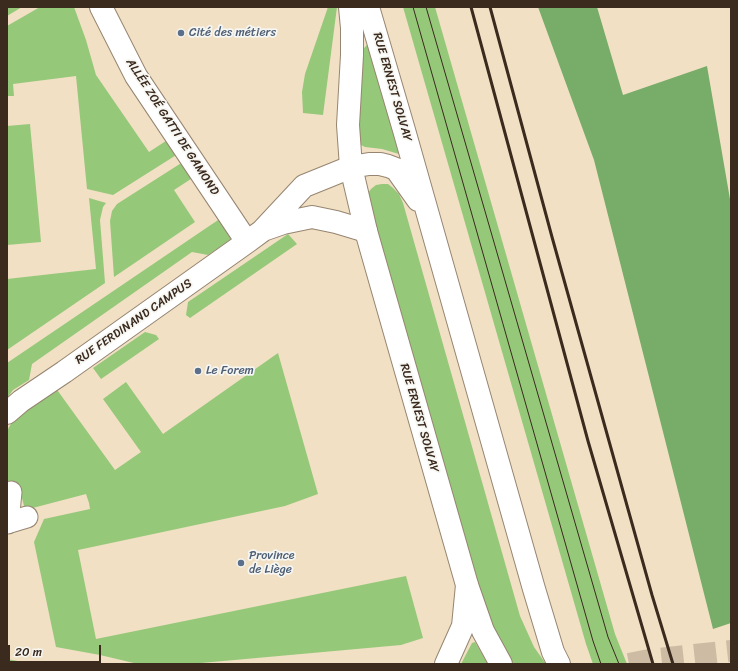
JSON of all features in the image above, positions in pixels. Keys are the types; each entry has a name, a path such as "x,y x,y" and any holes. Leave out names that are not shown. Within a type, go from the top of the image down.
{"main road":[{"name":"RUE ERNEST SOLVAY","path":"350,7 352,55 348,125 351,167 366,231 467,585 483,631 501,664"},
{"name":"RUE ERNEST SOLVAY","path":"368,7 534,589 553,652 559,664"},
{"name":"ALLÉE ZOÉ GATTI DE GAMOND","path":"101,8 136,76 254,236"},
{"name":"RUE ERNEST SOLVAY","path":"351,167 380,164 396,169 428,214"},
{"path":"254,236 304,186 351,167"},
{"path":"254,236 283,223 312,217 366,231"},
{"name":"RUE FERDINAND CAMPUS","path":"7,413 21,400 52,380 254,236"},
{"path":"446,664 463,626 467,585"}],"street":[{"path":"11,492 14,521"}],"green space":[{"path":"7,7 22,7 7,16"},
{"path":"40,7 74,7 86,40 96,75 149,152 172,137 181,152 113,195 87,189 76,76 13,84 14,96 7,96 7,26"},
{"path":"328,7 337,7 323,115 303,113 302,92 305,74"},
{"path":"403,7 435,7 615,634 627,664 593,664 586,644"},
{"path":"538,7 597,7 623,95 707,66 731,205 731,623 713,629 594,160"},
{"path":"367,45 371,46 402,153 399,154 361,145 358,111 361,60 363,49"},
{"path":"30,124 41,242 7,245 7,126"},
{"path":"186,160 197,175 174,190 195,222 114,277 110,221 112,211 117,204"},
{"path":"388,184 393,188 399,194 403,203 520,616 534,647 546,664 514,664 489,626 366,199 371,189 376,185"},
{"path":"89,198 106,203 103,207 100,220 105,283 7,350 7,279 96,269"},
{"path":"224,216 238,235 208,255 192,252 32,364 29,380 13,390 7,398 7,363"},
{"path":"288,234 297,244 190,318 186,315 188,302"},
{"path":"145,332 156,335 159,339 101,379 93,368"},
{"path":"278,353 318,494 285,506 78,550 96,639 406,576 423,638 401,645 190,664 138,664 56,647 34,542 44,519 90,509 89,503 86,494 25,510 21,494 7,491 7,431 14,418 55,387 115,470 141,452 103,399 126,382 163,434"},
{"path":"475,642 488,664 461,664 472,643"},
{"path":"7,659 34,664 7,664"}],"tunnel":[{"path":"629,664 649,660 731,651"}],"tram line":[{"path":"413,7 593,641 601,664"},
{"path":"426,7 608,637 619,664"}],"railway":[{"path":"471,7 588,441 653,664"},
{"path":"490,7 552,237 652,595 673,664"}],"place":[{"name":"Cité des métiers","path":"181,33"},
{"name":"Le Forem","path":"198,371"},
{"name":"Province de Liège","path":"241,563"}]}
